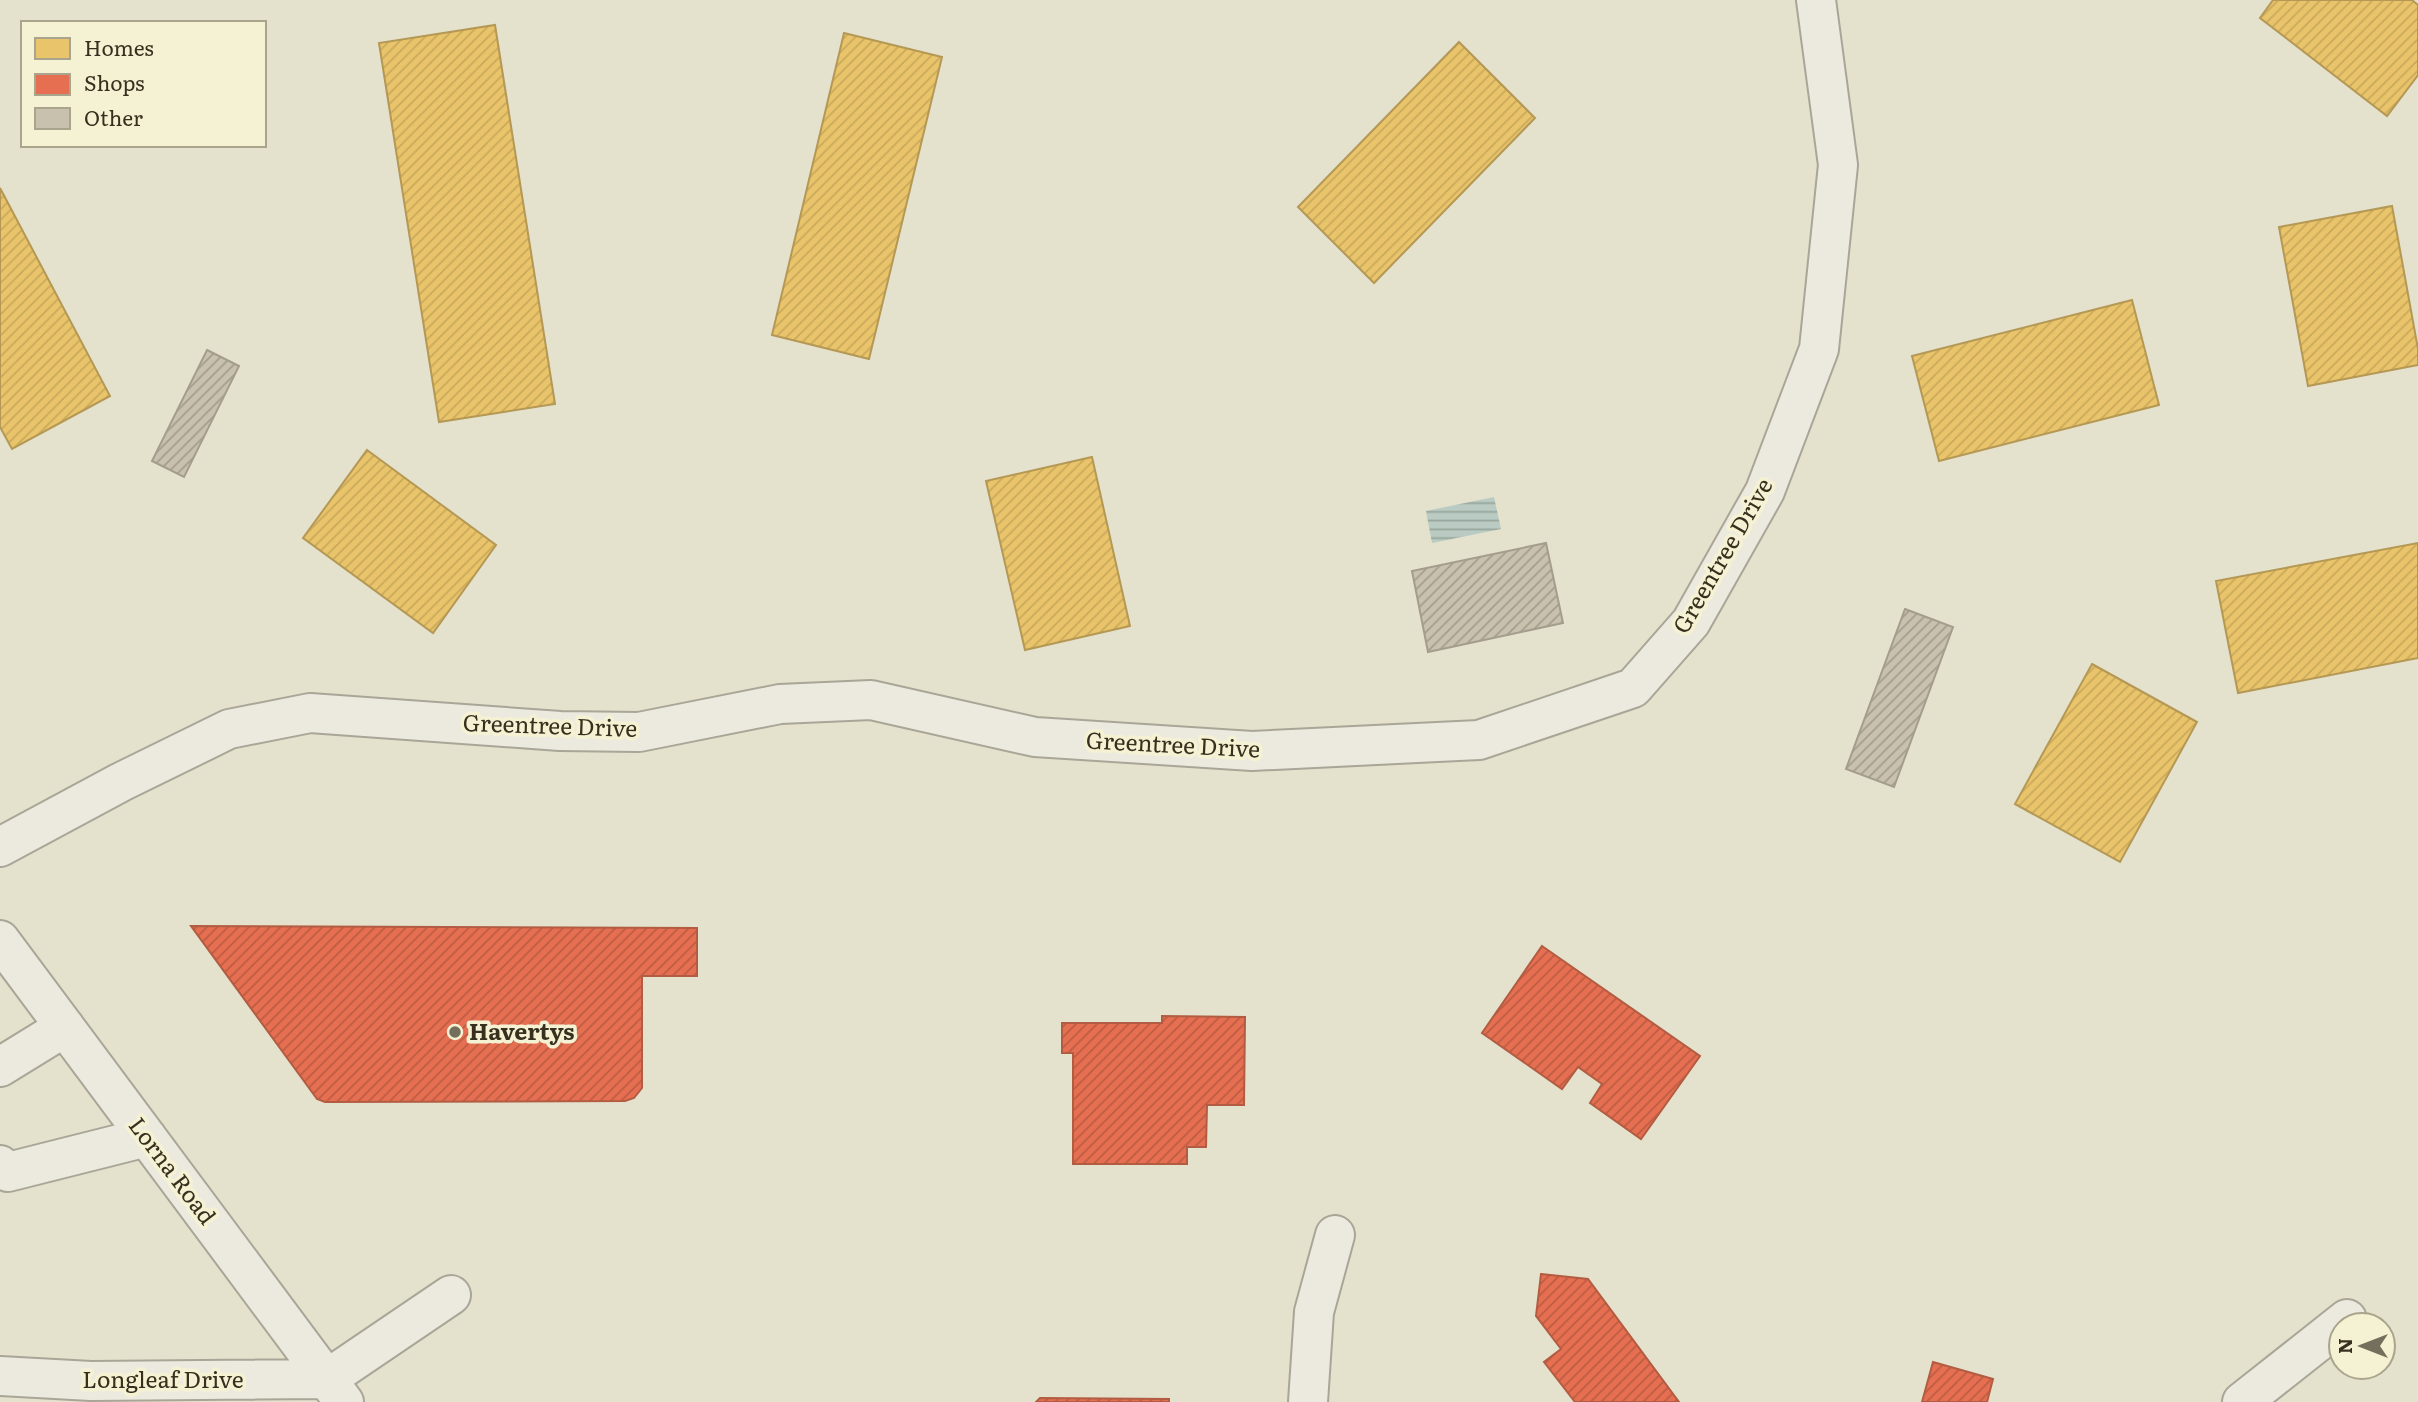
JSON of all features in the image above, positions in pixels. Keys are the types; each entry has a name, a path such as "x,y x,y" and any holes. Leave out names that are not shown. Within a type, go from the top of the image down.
{"street":[{"name":"Greentree Drive","path":"0,847 121,782 229,729 310,713 560,731 639,732 780,704 871,700 1035,737 1252,751 1479,740 1633,688 1691,622 1765,491 1819,349 1838,165 1816,0"},
{"name":"Lorna Road","path":"0,940 335,1390"},
{"path":"0,1067 65,1027"},
{"path":"0,1164 8,1172 147,1137"},
{"path":"1308,1402 1314,1312 1335,1235"},
{"path":"335,1390 451,1295"},
{"path":"2242,1402 2327,1335"},
{"name":"Longleaf Drive","path":"0,1376 335,1390"}],"shaded area":[{"path":"1494,497 1501,529 1432,543 1426,511"}],"building: Homes":[{"path":"2273,0 2412,0 2418,5 2418,75 2387,116 2260,18"},
{"path":"495,25 555,404 439,422 379,43"},
{"path":"844,33 942,57 869,359 772,335"},
{"path":"1459,42 1535,118 1374,283 1298,207"},
{"path":"0,188 110,396 12,449 0,427"},
{"path":"2392,206 2418,349 2418,365 2308,386 2279,227"},
{"path":"2132,300 2159,405 1939,461 1912,356"},
{"path":"367,450 496,545 433,633 303,538"},
{"path":"1092,457 1130,626 1025,650 986,481"},
{"path":"2418,543 2418,658 2238,693 2216,581"},
{"path":"2092,664 2197,722 2120,862 2015,804"}],"building: Shops":[{"name":"Havertys","path":"191,926 697,928 697,976 642,976 642,1088 634,1098 625,1101 325,1102 317,1099"},
{"path":"1542,946 1700,1056 1641,1139 1590,1103 1602,1084 1578,1067 1562,1089 1482,1033"},
{"path":"1162,1016 1245,1017 1244,1105 1207,1105 1206,1147 1187,1147 1187,1164 1073,1164 1073,1053 1062,1053 1062,1023 1162,1023"},
{"path":"1541,1274 1588,1279 1679,1402 1575,1402 1544,1362 1561,1349 1536,1316"},
{"path":"1933,1362 1993,1379 1987,1402 1922,1402"},
{"path":"1040,1398 1169,1399 1169,1402 1036,1402"}],"building: Other":[{"path":"207,350 239,366 184,477 152,461"},
{"path":"1546,543 1563,623 1428,652 1412,571"},
{"path":"1905,609 1953,627 1894,787 1846,769"}],"place":[{"name":"Havertys","path":"455,1032"}]}
